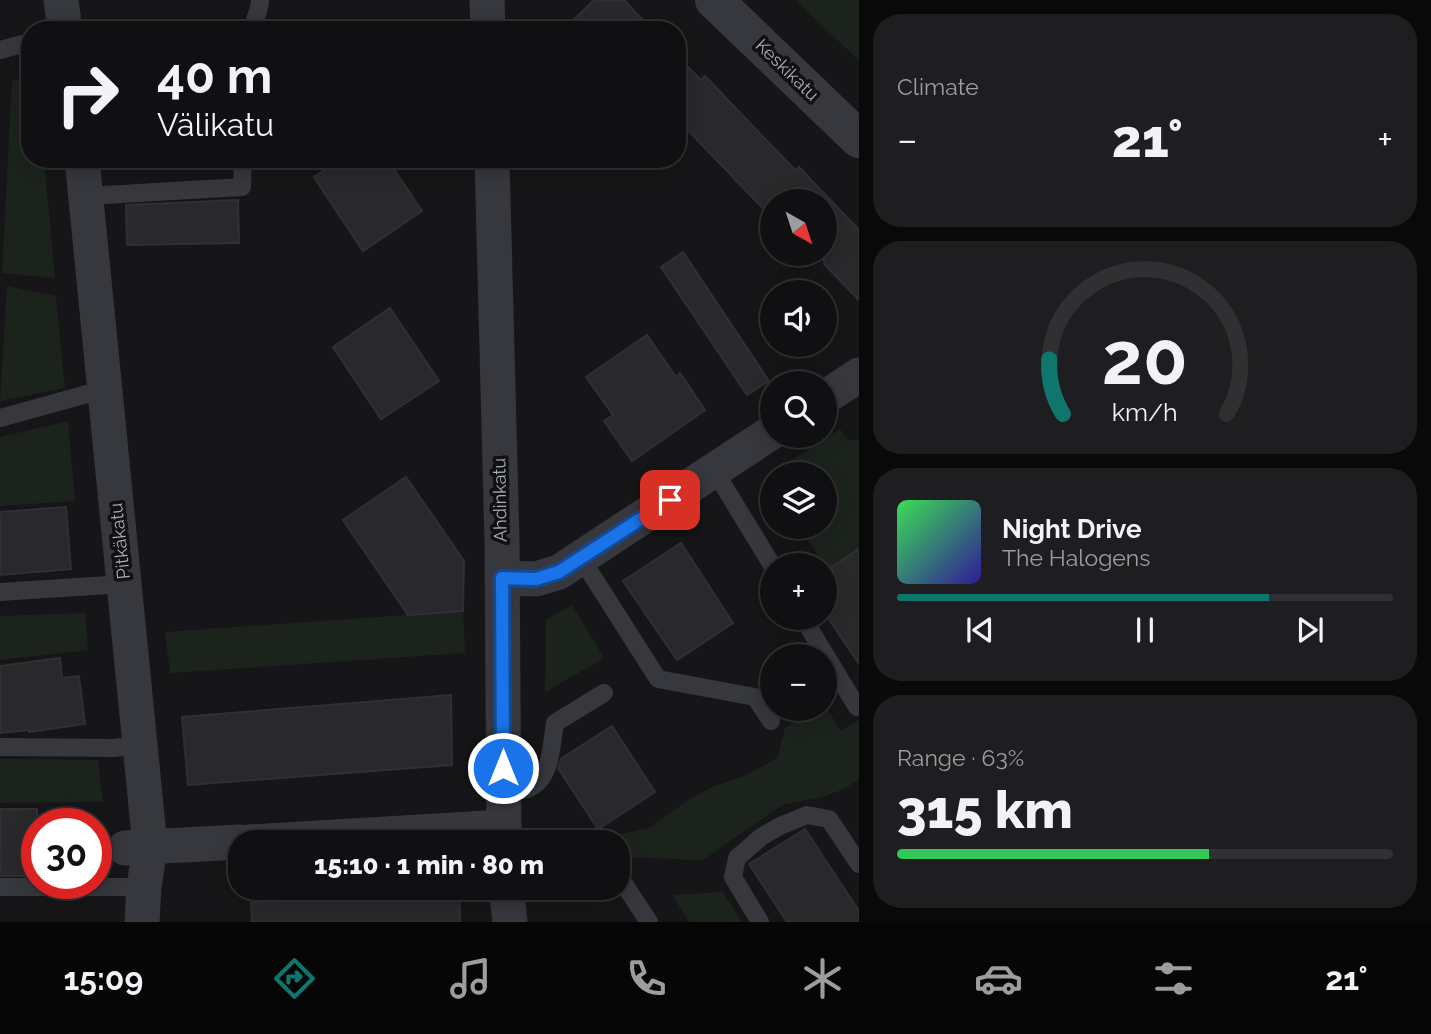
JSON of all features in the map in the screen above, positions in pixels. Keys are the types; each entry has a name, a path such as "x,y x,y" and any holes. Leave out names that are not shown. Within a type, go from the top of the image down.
{"street":[{"path":"61,0 64,21"},
{"path":"487,0 488,21"},
{"name":"Keskikatu","path":"714,0 859,139"},
{"name":"Pitkäkatu","path":"83,168 141,744 138,847 144,887 142,922"},
{"name":"Ahdinkatu","path":"492,168 502,578 504,830"},
{"path":"837,389 859,375"},
{"path":"502,578 536,579 559,572 760,440"},
{"path":"138,847 228,843"},
{"path":"507,900 510,922"}],"lane":[{"path":"255,21 260,10 260,0"},
{"path":"0,50 21,44"},
{"path":"104,195 242,187 243,168"},
{"path":"0,418 105,390"},
{"path":"715,470 765,553"},
{"path":"581,558 658,679 755,697 760,704"},
{"path":"0,592 124,584"},
{"path":"810,630 857,707 859,705"},
{"path":"503,790 526,790 541,779 547,768 555,723 604,693"},
{"path":"0,747 114,748 141,744"},
{"path":"760,922 733,877 737,858 780,825 807,815 829,819 859,864"},
{"path":"0,887 144,887"},
{"path":"630,893 649,922"}],"shaded area":[{"path":"796,0 859,0 859,61"},
{"path":"21,79 21,168 45,168 55,278 2,273 12,80"},
{"path":"7,286 56,296 65,388 0,401"},
{"path":"68,421 75,501 0,506 0,437"},
{"path":"840,429 848,440 859,441 859,549 837,564 837,553 816,553 808,539 837,539 837,462 788,462 810,448 837,448 837,431"},
{"path":"572,605 604,658 545,692 546,620"},
{"path":"463,611 465,653 170,673 165,632"},
{"path":"85,613 88,650 0,660 0,616"},
{"path":"859,720 859,779 844,789 820,798 784,804 703,860 630,857 630,832 649,828 712,787 745,776 777,758 785,728 795,721 835,721 841,731"},
{"path":"0,759 98,760 103,802 0,803"},
{"path":"723,892 742,922 689,922 672,895"}],"building":[{"path":"594,0 624,0 644,21 572,21"},
{"path":"686,65 701,80 705,76 795,170 799,167 820,189 760,189 760,205 686,128"},
{"path":"328,168 393,168 422,211 363,251 314,177"},
{"path":"238,200 239,243 127,245 126,205"},
{"path":"837,207 859,230 859,300 826,266 837,266"},
{"path":"683,252 762,371 760,371 760,387 747,395 661,267"},
{"path":"390,308 439,381 381,419 333,347"},
{"path":"647,335 676,377 680,373 705,410 632,461 604,421 613,415 586,377"},
{"path":"406,477 464,561 463,611 408,615 343,520"},
{"path":"66,507 71,569 0,575 0,512"},
{"path":"681,543 733,623 677,660 623,581"},
{"path":"859,549 859,664 836,630 837,563"},
{"path":"60,658 62,678 79,676 85,724 0,733 0,666"},
{"path":"451,695 452,765 188,785 182,717"},
{"path":"612,726 655,792 598,829 558,768 561,759"},
{"path":"0,809 21,809 21,876 0,876"},
{"path":"805,829 859,911 859,922 787,922 749,864"},
{"path":"308,900 459,900 460,922 252,922 251,903"}],"route":[{"path":"503,768 502,578 536,579 559,572 670,500"}]}
